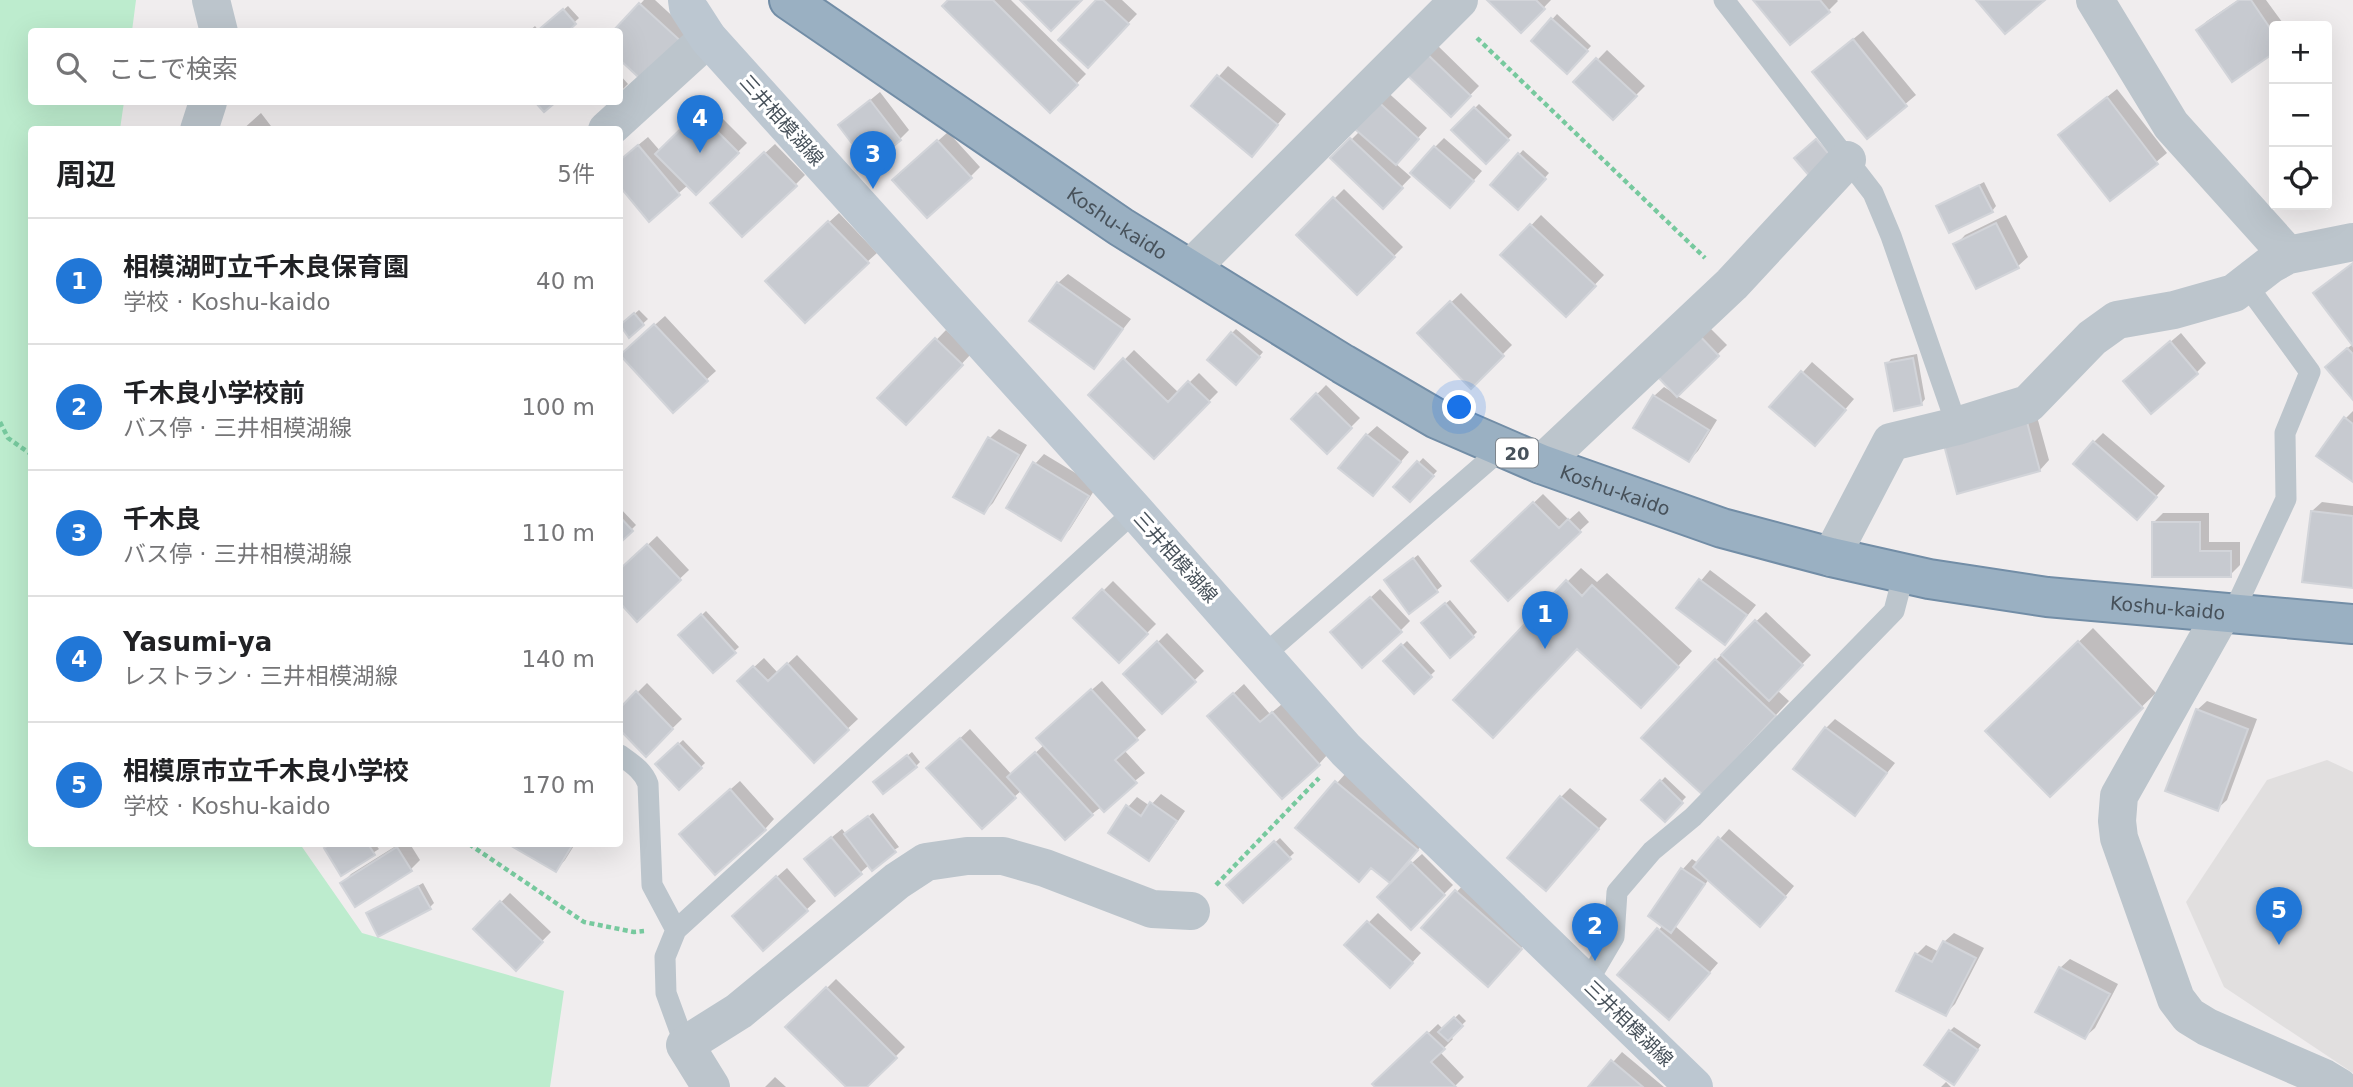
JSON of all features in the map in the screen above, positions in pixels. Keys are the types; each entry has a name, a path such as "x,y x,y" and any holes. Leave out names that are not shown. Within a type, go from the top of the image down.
{"highway":[{"name":"Koshu-kaido","path":"790,0 1121,227 1437,419 1541,464 1722,528 1904,573 2047,597 2353,624"}],"main road":[{"name":"三井相模湖線","path":"687,0 688,7 708,38 1135,511 1346,750 1694,1087"}],"street":[{"path":"211,0 218,28"},
{"path":"2095,0 2171,125 2288,255"},
{"path":"1190,268 1454,5"},
{"path":"611,126 708,38"},
{"path":"200,126 207,105"},
{"path":"1541,464 1732,284 1847,160"},
{"path":"1831,557 1891,442 1957,426 2028,404 2092,338 2117,320 2175,310 2234,293 2288,255 2353,243"},
{"path":"2227,614 2119,796 2119,838 2175,999 2189,1016 2328,1084"},
{"path":"711,1087 685,1045 739,1012 897,881 926,862 967,856 1003,856 1045,867 1152,909 1191,911"}],"lane":[{"path":"1724,0 1873,193 1891,236 1957,426"},
{"path":"2227,614 2286,499 2285,433 2310,372 2246,284"},
{"path":"1264,655 1504,447"},
{"path":"685,1045 666,993 665,957 676,930 1135,511"},
{"path":"1587,983 1614,937 1617,892 1652,851 1693,817 1894,611 1904,573"},
{"path":"623,757 638,769 648,784 652,885 676,930"}],"path":[{"path":"1454,5 1732,284"},
{"path":"0,422 8,438 28,452"},
{"path":"1191,911 1346,750"},
{"path":"474,847 584,922 634,932 676,930"}],"shaded area":[{"path":"2327,760 2353,772 2353,1073 2224,987 2186,902 2267,780"}],"green space":[{"path":"0,0 136,0 132,28 28,28 28,105 124,105 120,126 28,126 28,847 302,847 362,933 564,991 550,1087 0,1087"}],"building":[{"path":"948,0 993,0 1078,85 1050,113 942,6"},
{"path":"1020,0 1082,0 1051,31"},
{"path":"1096,0 1103,0 1129,24 1088,68 1058,40"},
{"path":"1487,0 1536,0 1545,9 1521,33"},
{"path":"1753,0 1820,0 1830,12 1790,45"},
{"path":"1976,0 2045,0 2005,34"},
{"path":"2239,0 2251,0 2269,27 2269,56 2232,82 2196,30"},
{"path":"639,3 685,45 648,86 623,63 623,28 616,28"},
{"path":"563,9 576,24 572,28 541,28"},
{"path":"1551,18 1588,51 1567,74 1531,41"},
{"path":"1853,39 1907,106 1867,139 1812,72"},
{"path":"1425,52 1471,96 1451,117 1405,73"},
{"path":"1596,58 1637,96 1613,120 1573,82"},
{"path":"1217,75 1278,125 1252,157 1191,106"},
{"path":"1372,96 1419,139 1396,165 1348,123"},
{"path":"2107,97 2158,164 2110,201 2058,135"},
{"path":"870,100 901,140 869,166 838,125"},
{"path":"538,105 552,105 544,112"},
{"path":"1474,107 1509,140 1486,164 1451,130"},
{"path":"698,112 739,153 696,195 655,154"},
{"path":"1350,138 1403,188 1383,209 1330,158"},
{"path":"1816,139 1834,160 1812,179 1794,158"},
{"path":"937,140 972,178 927,218 892,180"},
{"path":"638,145 680,195 649,222 623,191 623,158"},
{"path":"1434,146 1474,181 1450,208 1410,173"},
{"path":"764,152 797,186 742,237 710,203"},
{"path":"1518,153 1546,179 1518,210 1490,185"},
{"path":"1979,185 1993,212 1949,233 1936,206"},
{"path":"1333,197 1395,257 1357,295 1296,235"},
{"path":"828,221 869,263 805,323 765,281"},
{"path":"1996,223 2019,268 1976,289 1953,244"},
{"path":"1530,224 1596,286 1566,317 1500,255"},
{"path":"2353,263 2353,346 2313,293"},
{"path":"1057,282 1123,329 1094,369 1029,321"},
{"path":"1450,301 1504,356 1471,389 1417,333"},
{"path":"634,313 644,325 629,338 623,329 623,322"},
{"path":"654,324 708,381 673,413 623,358 623,352"},
{"path":"1231,332 1260,357 1236,385 1207,360"},
{"path":"1697,333 1719,356 1677,397 1655,374"},
{"path":"935,338 963,365 906,425 877,398"},
{"path":"2170,341 2198,374 2151,414 2123,381"},
{"path":"2347,348 2353,354 2353,400 2325,367"},
{"path":"1123,358 1168,402 1188,381 1210,402 1154,459 1088,395"},
{"path":"1913,358 1922,405 1894,411 1885,363"},
{"path":"1801,371 1846,410 1815,446 1769,407"},
{"path":"1316,393 1352,428 1327,454 1291,419"},
{"path":"1653,395 1709,430 1689,462 1633,428"},
{"path":"2344,417 2353,424 2353,482 2316,456"},
{"path":"2027,422 2040,471 1957,494 1944,445"},
{"path":"1366,434 1401,462 1373,496 1338,468"},
{"path":"988,437 1019,455 984,514 953,497"},
{"path":"2093,441 2157,497 2137,520 2073,464"},
{"path":"1417,461 1434,476 1410,502 1393,487"},
{"path":"1033,462 1089,496 1061,541 1006,508"},
{"path":"1533,502 1559,528 1568,519 1581,532 1508,601 1471,561"},
{"path":"2311,511 2353,516 2353,588 2302,582"},
{"path":"623,520 633,531 623,540"},
{"path":"2152,522 2200,522 2200,551 2231,551 2231,577 2152,577"},
{"path":"647,544 681,580 637,622 623,606 623,566"},
{"path":"1413,558 1438,592 1409,614 1384,580"},
{"path":"1699,579 1747,615 1725,645 1676,608"},
{"path":"1566,580 1582,596 1592,585 1679,667 1641,708 1577,649 1493,738 1453,700"},
{"path":"1102,589 1148,634 1119,663 1073,618"},
{"path":"1370,597 1402,632 1362,668 1330,632"},
{"path":"1445,603 1474,637 1450,658 1421,623"},
{"path":"701,614 736,653 713,673 678,635"},
{"path":"1755,620 1803,665 1769,701 1721,655"},
{"path":"1157,641 1196,682 1162,714 1123,674"},
{"path":"2078,641 2143,708 2050,797 1985,731"},
{"path":"1401,644 1432,677 1414,694 1383,661"},
{"path":"1715,659 1776,716 1703,795 1641,738"},
{"path":"787,663 849,730 814,763 737,681 753,666 768,681"},
{"path":"1091,689 1138,740 1115,760 1137,783 1104,812 1036,738"},
{"path":"636,691 673,729 646,757 623,733 623,705"},
{"path":"1233,693 1260,722 1272,712 1320,765 1282,799 1207,716"},
{"path":"2196,709 2248,729 2218,811 2165,791"},
{"path":"1825,727 1887,773 1855,816 1793,769"},
{"path":"960,738 1016,798 982,829 926,768"},
{"path":"678,743 702,768 679,790 655,764"},
{"path":"1035,752 1093,815 1065,840 1007,777"},
{"path":"907,755 917,767 883,794 873,782"},
{"path":"1660,780 1683,803 1665,822 1641,800"},
{"path":"1335,781 1418,850 1390,883 1371,868 1359,882 1295,828"},
{"path":"730,789 766,830 715,875 679,834"},
{"path":"1560,796 1599,829 1546,891 1507,858"},
{"path":"1150,802 1177,821 1149,861 1108,833 1126,805 1141,816"},
{"path":"868,816 896,852 872,871 844,834"},
{"path":"831,837 862,874 835,896 804,859"},
{"path":"1718,837 1786,897 1760,927 1693,867"},
{"path":"1274,841 1291,859 1243,903 1226,885"},
{"path":"370,847 375,855 341,876 324,848"},
{"path":"397,847 412,871 355,907 340,883"},
{"path":"513,847 571,847 556,872"},
{"path":"1411,862 1445,895 1411,930 1377,897"},
{"path":"1681,868 1705,884 1671,933 1648,916"},
{"path":"776,876 808,911 763,951 732,916"},
{"path":"418,886 431,909 378,937 366,913"},
{"path":"1455,890 1522,949 1488,987 1421,928"},
{"path":"500,901 543,942 516,971 473,929"},
{"path":"1367,921 1413,963 1390,988 1344,945"},
{"path":"1657,928 1710,973 1669,1020 1617,975"},
{"path":"1943,941 1976,958 1946,1016 1896,991 1915,953 1932,962"},
{"path":"2059,967 2110,994 2085,1039 2035,1012"},
{"path":"826,987 897,1058 867,1087 846,1087 785,1027"},
{"path":"1454,1017 1463,1026 1448,1041 1438,1032"},
{"path":"1949,1030 1978,1050 1954,1085 1924,1065"},
{"path":"1427,1032 1445,1049 1431,1062 1456,1087 1375,1087 1372,1084"},
{"path":"1611,1060 1643,1087 1588,1087"}],"place":[{"name":"Yasumi-ya","path":"700,153"},
{"name":"千木良","path":"873,189"},
{"name":"相模湖町立千木良保育園","path":"1545,649"},
{"name":"相模原市立千木良小学校","path":"2279,945"},
{"name":"千木良小学校前","path":"1595,961"}]}
